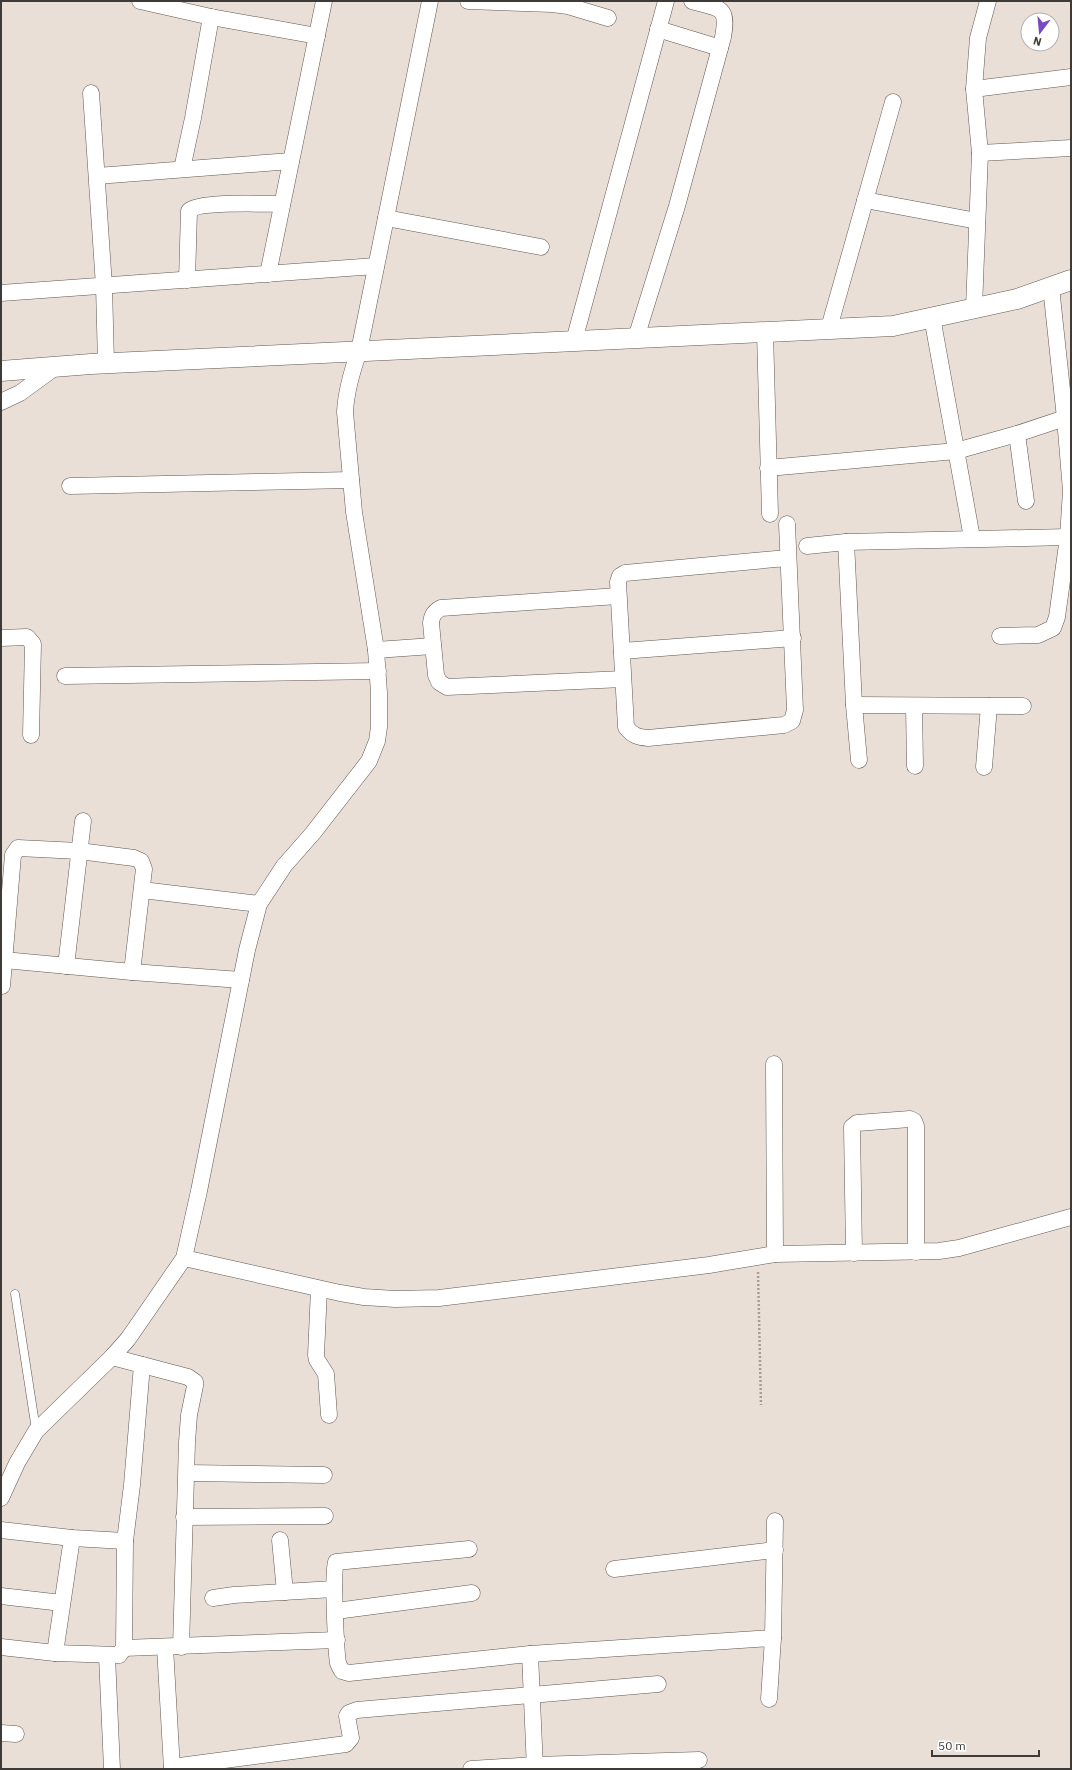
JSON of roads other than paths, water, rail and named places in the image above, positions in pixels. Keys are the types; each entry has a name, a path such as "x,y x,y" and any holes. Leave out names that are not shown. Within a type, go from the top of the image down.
{"street":[{"path":"140,1 211,17 317,36"},
{"path":"268,274 324,1"},
{"path":"1,1498 17,1463 36,1431 112,1357 128,1339 184,1258 199,1192 240,980 258,904 284,866 313,833 369,761 377,741 380,693 376,650 354,512 345,412 349,382 359,351 430,1"},
{"path":"468,1 552,4 568,6 608,18"},
{"path":"574,341 666,1"},
{"path":"636,338 677,206 726,22 724,14 721,10 692,1"},
{"path":"974,308 980,153 974,89 978,38 988,1"},
{"path":"182,169 193,118 211,17"},
{"path":"658,29 720,48"},
{"path":"974,89 1071,77"},
{"path":"91,93 98,176 104,286 106,363"},
{"path":"829,328 894,102"},
{"path":"980,153 1071,148"},
{"path":"98,176 291,161"},
{"path":"865,200 977,222"},
{"path":"187,280 189,211 192,208 205,205 282,204"},
{"path":"386,218 541,247"},
{"path":"1,293 376,266"},
{"path":"1,371 106,363 893,326 1017,299 1071,280"},
{"path":"1000,636 1038,635 1053,628 1057,617 1068,537 1071,491 1066,384 1051,287"},
{"path":"932,317 972,538"},
{"path":"765,332 770,514"},
{"path":"1,402 20,393 57,366"},
{"path":"768,468 956,451 1068,418"},
{"path":"1016,434 1026,501"},
{"path":"70,486 351,480"},
{"path":"787,524 787,558 793,638 795,715 792,721 784,725 648,738 631,734 626,727 618,596 618,582 620,576 625,573 787,558"},
{"path":"808,546 846,542 1068,537"},
{"path":"846,542 854,705 859,760"},
{"path":"618,596 441,608 435,611 432,616 433,646 436,675 439,682 447,687 623,680"},
{"path":"1,638 28,637 33,644 30,735"},
{"path":"622,651 793,638"},
{"path":"376,650 433,646"},
{"path":"65,676 378,671"},
{"path":"854,705 1023,706"},
{"path":"914,706 915,766"},
{"path":"984,767 989,706"},
{"path":"66,966 83,821"},
{"path":"2,986 13,855 18,848 79,851 134,858 141,861 144,869 132,972"},
{"path":"142,890 258,904"},
{"path":"4,960 240,980"},
{"path":"774,1064 775,1254"},
{"path":"854,1253 852,1127 856,1123 910,1119 914,1121 916,1126 916,1252"},
{"path":"184,1258 319,1289 364,1297 395,1300 439,1298 709,1265 775,1254 940,1251 959,1248 1071,1218"},
{"path":"319,1289 316,1356 326,1374 329,1415"},
{"path":"112,1357 188,1377 195,1382 188,1426 181,1647"},
{"path":"1,1647 55,1653 107,1656 119,1655 124,1648 125,1541 132,1484 142,1365"},
{"path":"187,1473 324,1475"},
{"path":"184,1517 325,1516"},
{"path":"769,1699 773,1638 775,1521"},
{"path":"1,1530 72,1538 125,1541"},
{"path":"55,1653 72,1538"},
{"path":"280,1540 285,1592"},
{"path":"469,1549 336,1562 334,1566 334,1589 337,1640 340,1668 342,1671 349,1673 530,1654 773,1638"},
{"path":"614,1568 775,1550"},
{"path":"213,1598 234,1595 334,1589"},
{"path":"336,1611 472,1593"},
{"path":"1,1596 62,1603"},
{"path":"124,1648 337,1640"},
{"path":"165,1647 172,1768 346,1744 351,1738 347,1716 349,1713 357,1710 658,1684"},
{"path":"530,1654 535,1767"},
{"path":"107,1656 112,1769"},
{"path":"471,1769 699,1760"}],"lane":[{"path":"15,1294 36,1431"}]}
